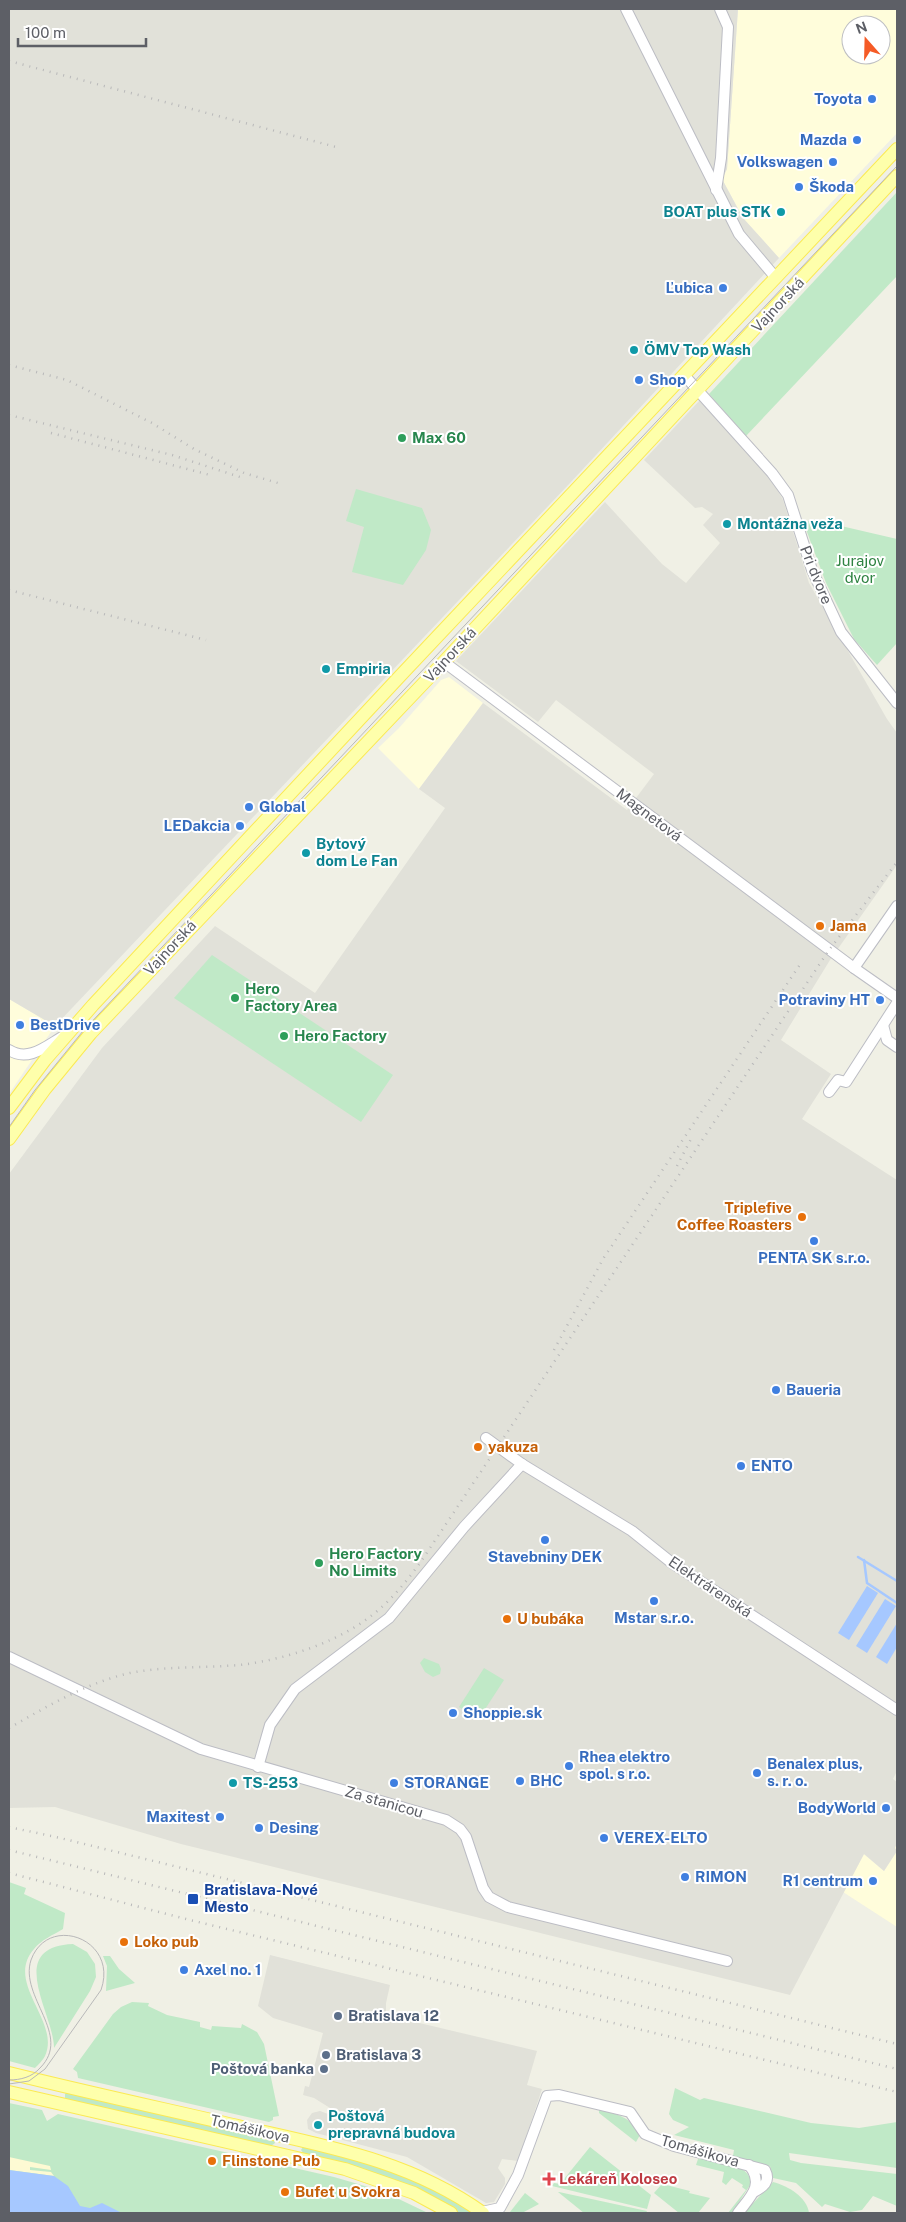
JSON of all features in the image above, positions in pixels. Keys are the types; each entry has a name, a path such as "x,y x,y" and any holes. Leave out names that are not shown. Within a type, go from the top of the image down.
{"main road":[{"name":"Vajnorská","path":"9,1108 67,1034 391,685 897,150"},
{"name":"Vajnorská","path":"9,1139 57,1074 91,1033 444,662 897,176"},
{"name":"Tomášikova","path":"9,2074 362,2155 418,2176 482,2213"},
{"name":"Tomášikova","path":"9,2092 345,2169 414,2193 451,2213"}],"street":[{"path":"626,9 739,234 776,278"},
{"path":"716,190 721,158 728,27 720,9"},
{"name":"Pri dvore","path":"684,375 772,473 788,496 812,570 841,632 897,703"},
{"name":"Magnetová","path":"444,662 854,968 897,998"},
{"path":"854,968 897,906"},
{"path":"829,1092 838,1080 846,1082 897,1003"},
{"path":"883,1025 887,1040 897,1047"},
{"path":"9,1050 18,1055 30,1054 67,1034"},
{"name":"Elektrárenská","path":"486,1438 522,1464 632,1531 672,1563 897,1710"},
{"path":"258,1767 270,1725 295,1689 389,1618 464,1527 522,1464"},
{"name":"Za stanicou","path":"9,1657 201,1749 258,1767 435,1816 454,1825 466,1837 486,1893 494,1900 508,1907 727,1961"},
{"name":"Tomášikova","path":"482,2213 501,2210 518,2175 546,2096 559,2095 630,2112 645,2134 674,2146 755,2169 765,2170 768,2175 767,2182 763,2187 754,2192 738,2213"}],"shaded area":[{"path":"9,9 738,9 727,169 722,179 743,218 779,258 570,483 55,1026 9,999"},
{"path":"738,9 897,9 897,133 779,258 743,218 722,179 727,169"},
{"path":"700,400 769,475 783,500 809,583 887,719 897,733 897,865 830,960 781,1040 831,1074 802,1119 897,1180 897,1771 893,1779 897,1782 897,1843 895,1848 897,1851 884,1871 864,1854 790,1995 181,1844 55,1807 9,1808 9,1174 102,1048 215,926 315,993 445,808 419,789 483,703 627,810 654,774 556,700 538,722 456,661 605,502 662,564 686,583 720,543 703,525 713,514 702,507 695,508 644,460"},
{"path":"449,677 483,703 419,789 378,748 399,728 441,680"},
{"path":"9,999 55,1026 9,1094"},
{"name":"R1 centrum","path":"897,1851 897,1927 843,1892 864,1854 884,1871"},
{"path":"270,1955 390,1985 386,2003 386,2015 537,2051 527,2085 542,2089 518,2161 502,2159 498,2168 505,2178 505,2184 494,2202 486,2203 407,2157 316,2133 308,2129 307,2120 312,2113 320,2111 328,2114 330,2108 314,2098 303,2095 305,2086 309,2087 323,2033 273,2018 258,2006"}],"green space":[{"path":"897,192 897,276 746,436 709,394"},
{"path":"356,489 422,508 431,530 426,550 403,585 352,572 364,527 346,521"},
{"name":"Jurajov dvor","path":"811,519 897,539 897,643 877,665 854,639 826,583 804,524"},
{"name":"Hero Factory","path":"212,955 393,1075 361,1122 174,998"},
{"path":"424,1658 439,1664 440,1674 433,1677 425,1672 420,1663"},
{"path":"484,1668 504,1680 478,1720 459,1707"},
{"path":"9,1882 26,1888 24,1894 65,1913 63,1929 37,1946 27,1962 25,1975 46,2029 48,2043 45,2056 35,2068 9,2061"},
{"path":"73,1944 87,1952 95,1964 96,1977 90,1991 54,2048 38,1984 37,1969 41,1957 52,1948"},
{"path":"103,1956 110,1956 119,1969 135,1983 106,1991 107,1966"},
{"path":"132,2002 149,2003 148,2006 167,2015 200,2022 200,2027 211,2030 212,2026 241,2028 242,2024 257,2032 264,2044 279,2116 273,2117 273,2120 269,2122 78,2078 77,2072 73,2069 113,2014 121,2007"},
{"path":"675,2088 700,2100 704,2098 811,2123 859,2128 897,2122 897,2168 789,2153 790,2160 801,2163 897,2174 897,2206 873,2196 862,2210 850,2212 825,2204 822,2207 796,2183 773,2178 770,2166 743,2162 733,2156 734,2150 674,2135 689,2127 673,2120 669,2114"},
{"path":"67,2092 274,2140 275,2143 271,2146 65,2099"},
{"path":"9,2103 42,2110 47,2121 58,2114 334,2177 382,2191 428,2213 9,2213"},
{"path":"599,2109 623,2117 633,2124 640,2135 636,2142 599,2113"},
{"path":"303,2147 378,2165 437,2190 474,2213 458,2213 440,2202 304,2154 301,2150"},
{"path":"590,2147 651,2195 647,2209 552,2186 554,2183 560,2184"},
{"path":"703,2158 732,2164 749,2175 752,2182 732,2213 728,2213 746,2190 742,2187 743,2185 732,2178 726,2185 722,2182 724,2172 696,2165 698,2159"},
{"path":"773,2182 785,2186 801,2197 809,2213 744,2213"},
{"path":"662,2184 710,2198 698,2213 679,2213 654,2193"},
{"path":"558,2192 647,2211 646,2213 584,2213"},
{"path":"525,2193 539,2204 522,2213 510,2212"}],"sand":[{"path":"9,2157 50,2166 51,2170 30,2167 30,2170 51,2172 54,2176 9,2170"}],"water":[{"path":"867,1586 878,1593 849,1640 838,1633"},
{"path":"885,1599 896,1606 867,1653 856,1646"},
{"path":"897,1623 897,1647 887,1664 876,1657"},
{"path":"9,2170 54,2176 68,2186 80,2206 90,2208 102,2203 122,2213 9,2213"}],"waterway":[{"path":"858,1557 897,1581"},
{"path":"864,1560 867,1583 897,1603"}],"tram line":[{"path":"9,1127 35,1090 83,1031 897,166"},
{"path":"9,2080 30,2076 40,2068 49,2055 51,2042 48,2029 32,1988 29,1974 31,1960 40,1946 52,1938 65,1935 79,1938 91,1946 100,1957 104,1972 101,1990 45,2069 29,2081 9,2084"}],"railway":[{"path":"9,61 340,148"},
{"path":"9,365 67,380 152,423 194,449 244,473 278,483"},
{"path":"9,415 172,455 243,478"},
{"path":"51,433 210,475"},
{"path":"9,590 206,640"},
{"path":"9,1728 83,1689 114,1677 171,1668 240,1665 297,1653 352,1629 383,1606 420,1563 829,950 897,862"},
{"path":"554,1350 603,1259 801,963"},
{"path":"677,1166 693,1135"},
{"path":"9,1827 897,2044"},
{"path":"9,1850 897,2069"},
{"path":"9,1873 190,1920 897,2092"}],"place":[{"name":"Toyota","path":"872,99"},
{"name":"Mazda","path":"857,140"},
{"name":"Volkswagen","path":"833,162"},
{"name":"Škoda","path":"799,187"},
{"name":"BOAT plus STK","path":"781,212"},
{"name":"Ľubica","path":"723,288"},
{"name":"ÖMV Top Wash","path":"634,350"},
{"name":"Shop","path":"639,380"},
{"name":"Max 60","path":"402,438"},
{"name":"Montážna veža","path":"727,524"},
{"name":"Empiria","path":"326,669"},
{"name":"Global","path":"249,807"},
{"name":"LEDakcia","path":"240,826"},
{"name":"Bytový dom Le Fan","path":"306,853"},
{"name":"Jama","path":"820,926"},
{"name":"Hero Factory Area","path":"235,998"},
{"name":"Potraviny HT","path":"880,1000"},
{"name":"BestDrive","path":"20,1025"},
{"name":"Hero Factory","path":"284,1036"},
{"name":"Triplefive Coffee Roasters","path":"802,1217"},
{"name":"PENTA SK s.r.o.","path":"814,1241"},
{"name":"Baueria","path":"776,1390"},
{"name":"yakuza","path":"478,1447"},
{"name":"ENTO","path":"741,1466"},
{"name":"Stavebniny DEK","path":"545,1540"},
{"name":"Hero Factory No Limits","path":"319,1563"},
{"name":"Mstar s.r.o.","path":"654,1601"},
{"name":"U bubáka","path":"507,1619"},
{"name":"Shoppie.sk","path":"453,1713"},
{"name":"Rhea elektro spol. s r.o.","path":"569,1766"},
{"name":"Benalex plus, s. r. o.","path":"757,1773"},
{"name":"BHC","path":"520,1781"},
{"name":"TS-253","path":"233,1783"},
{"name":"STORANGE","path":"394,1783"},
{"name":"BodyWorld","path":"886,1808"},
{"name":"Maxitest","path":"220,1817"},
{"name":"Desing","path":"259,1828"},
{"name":"VEREX-ELTO","path":"604,1838"},
{"name":"RIMON","path":"685,1877"},
{"name":"R1 centrum","path":"873,1881"},
{"name":"Bratislava-Nové Mesto","path":"193,1899"},
{"name":"Loko pub","path":"124,1942"},
{"name":"Axel no. 1","path":"184,1970"},
{"name":"Bratislava 12","path":"338,2016"},
{"name":"Bratislava 3","path":"326,2055"},
{"name":"Poštová banka","path":"324,2069"},
{"name":"Poštová prepravná budova","path":"318,2125"},
{"name":"Flinstone Pub","path":"212,2161"},
{"name":"Lekáreň Koloseo","path":"549,2179"},
{"name":"Bufet u Svokra","path":"285,2192"}]}
